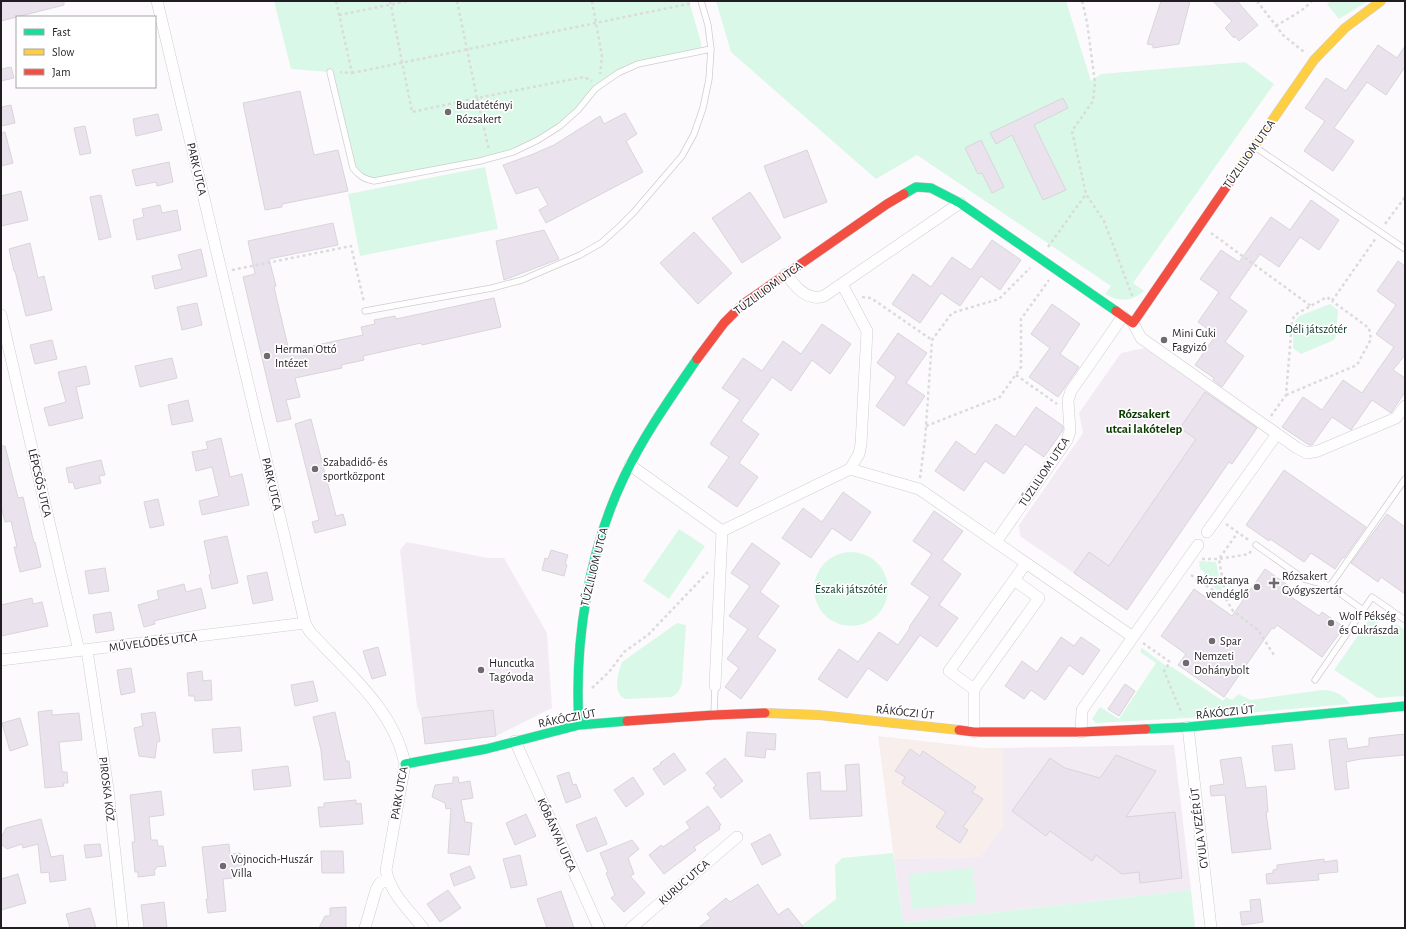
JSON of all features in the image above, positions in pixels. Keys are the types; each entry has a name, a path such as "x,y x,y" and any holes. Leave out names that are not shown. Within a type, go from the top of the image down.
{"street":[{"name":"PARK UTCA","path":"157,1 305,623 310,632 367,692 382,712 402,748 405,764 386,870 388,880 394,892 423,928"},
{"name":"TŰZLILIOM UTCA","path":"1381,1 1356,19 1324,47 1136,318 1141,338 1297,448 1307,453 1318,451 1396,418 1405,406"},
{"name":"TŰZLILIOM UTCA","path":"579,726 577,666 580,636 589,583 609,509 647,434 718,330 743,304 887,204 916,187 931,188 960,203 1123,316 1136,318"},
{"path":"786,274 796,287 805,294 814,297 824,296 960,203"},
{"path":"722,531 850,469 859,454 861,444 867,331 842,284"},
{"name":"LÉPCSŐS UTCA","path":"1,315 83,650"},
{"name":"TŰZLILIOM UTCA","path":"996,542 1067,440 1070,431 1068,400 1071,391 1123,316"},
{"path":"1207,532 1277,434"},
{"path":"630,465 722,531"},
{"path":"850,469 919,489 1134,637"},
{"path":"715,686 722,531"},
{"path":"1080,732 1082,710 1198,545"},
{"path":"974,689 949,671 1026,563"},
{"path":"974,732 974,689 1039,598 1014,580"},
{"name":"MŰVELŐDÉS UTCA","path":"1,660 305,623"},
{"name":"PIROSKA KÖZ","path":"83,650 108,790 123,928"},
{"name":"RÁKÓCZI ÚT","path":"405,764 486,749 579,726 714,715 773,713 819,715 974,732 1080,732 1188,727 1405,706"},
{"name":"GYULA VEZÉR ÚT","path":"1188,727 1211,928"},
{"name":"KŐBÁNYAI UTCA","path":"515,741 598,928"},
{"name":"KURUC UTCA","path":"631,928 737,837"},
{"path":"365,928 376,890 380,883 388,880"}],"lane":[{"path":"365,311 492,288 522,280 574,258 601,243 634,212 682,156 691,140 703,108 709,79 711,49 708,25 701,1"},
{"path":"330,72 353,168 358,175 365,179 374,181 491,158 513,152 538,140 560,126 578,110 599,85 618,73 638,64 711,49"},
{"path":"1254,147 1405,249"},
{"path":"1330,586 1405,479"},
{"path":"1256,545 1304,579 1330,586 1363,610"},
{"path":"1315,680 1372,597 1405,620"},
{"path":"714,715 715,686"}],"path":[{"path":"336,1 352,73"},
{"path":"339,15 390,3 408,1"},
{"path":"457,1 491,158"},
{"path":"390,3 412,112 584,77 599,85 602,56 592,1"},
{"path":"330,72 352,73 701,1"},
{"path":"1082,1 1095,83 1093,101 1072,131 1086,194 1104,221 1136,318"},
{"path":"1257,1 1283,35 1314,60"},
{"path":"1276,26 1290,16 1299,12 1312,1"},
{"path":"919,489 926,426 932,340 952,313 999,299 1040,258 1086,194"},
{"path":"1332,301 1405,197"},
{"path":"1200,225 1311,306"},
{"path":"231,270 351,246 365,311"},
{"path":"926,426 1000,397 1021,367 1021,319 1056,270"},
{"path":"849,297 871,298 932,340"},
{"path":"1264,425 1286,395 1357,365 1371,339 1368,328 1328,297 1294,316 1292,322 1286,395"},
{"path":"1016,375 1069,413"},
{"path":"1189,558 1219,559 1249,554 1256,545 1217,518"},
{"path":"1238,532 1219,559 1226,599 1233,611 1258,630 1274,655"},
{"path":"1182,569 1226,599"},
{"path":"577,701 609,672 624,652 648,635 707,572 720,571"},
{"path":"1134,637 1170,662 1164,671 1188,727"}],"shaded area":[{"path":"1144,348 1258,427 1232,464 1229,462 1127,610 1020,536 1019,525 1083,433 1079,413 1121,353"},
{"name":"Huncutka Tagóvoda","path":"407,542 488,558 504,558 547,633 552,708 496,736 425,744 422,718 417,707 400,550"},
{"path":"878,736 985,748 1003,748 1003,826 980,857 894,859"},
{"path":"1174,745 1191,890 903,923 894,859 980,857 1003,826 1003,748"}],"green space":[{"path":"274,1 689,1 701,42 701,51 638,64 599,85 560,126 513,152 374,181 353,168 330,72 291,69"},
{"path":"716,1 1066,1 1091,81 1101,74 1245,62 1274,84 1133,283 1144,291 1135,297 1125,300 1110,297 1105,294 1111,286 917,155 876,179 731,52"},
{"path":"1331,1 1368,1 1339,19 1327,4"},
{"path":"485,167 498,229 360,256 348,194"},
{"name":"Déli játszótér","path":"1330,304 1338,310 1336,336 1334,340 1301,354 1293,348 1293,331 1296,319 1299,316"},
{"path":"679,529 705,546 669,599 643,581"},
{"name":"Északi játszótér","path":"844,552 858,552 872,558 882,568 888,582 888,596 882,610 872,620 858,626 844,626 830,620 820,610 814,596 814,582 820,568 830,558"},
{"path":"1199,561 1216,562 1223,594 1206,582 1204,572 1200,569"},
{"path":"1380,613 1383,615 1377,625 1390,633 1396,624 1405,630 1405,696 1378,698 1334,670 1373,614"},
{"path":"677,623 686,625 682,683 676,694 672,697 625,699 618,692 617,687 622,662"},
{"path":"1142,648 1165,665 1172,667 1223,701 1226,697 1232,700 1238,694 1251,700 1322,690 1338,693 1350,704 1187,718 1096,723 1092,719 1100,707 1119,719 1156,663 1140,652"},
{"path":"893,853 903,923 1191,890 1195,928 801,928 802,925 836,899 835,865 842,858"},
{"path":"973,868 976,903 912,909 909,874"}],"building":[{"path":"1,1 64,1 64,5 1,21"},
{"path":"1161,1 1190,1 1179,44 1153,48 1153,45 1147,44"},
{"path":"1213,1 1237,1 1258,25 1239,41 1235,36 1234,38 1225,28 1232,21"},
{"path":"1378,45 1397,58 1405,46 1405,67 1386,95 1367,82 1334,128 1354,141 1333,171 1304,151 1325,121 1305,108 1326,78 1346,91"},
{"path":"11,67 14,78 1,81 1,69"},
{"path":"300,91 314,155 338,150 348,191 282,204 282,207 265,210 243,103"},
{"path":"1063,98 1068,108 1034,125 1066,190 1043,200 1012,135 996,144 990,133"},
{"path":"11,105 15,123 1,126 1,107"},
{"path":"625,113 637,134 626,141 643,172 546,223 539,210 548,205 538,187 516,194 503,165 554,145 600,116 604,124"},
{"path":"158,114 162,130 136,136 133,119"},
{"path":"85,126 91,153 80,155 74,128"},
{"path":"5,132 13,163 1,166 1,133"},
{"path":"981,140 1004,187 992,193 982,173 978,174 965,148"},
{"path":"807,150 827,202 784,218 764,166"},
{"path":"169,162 173,182 157,186 156,182 136,186 132,170"},
{"path":"21,191 28,220 1,226 1,196"},
{"path":"750,192 781,238 742,263 712,218"},
{"path":"101,195 111,237 99,240 90,197"},
{"path":"1311,200 1339,220 1319,250 1300,237 1279,267 1260,254 1229,298 1247,311 1225,342 1244,356 1222,387 1213,380 1214,378 1195,365 1216,335 1198,322 1219,292 1200,279 1221,250 1239,262 1271,217 1290,230"},
{"path":"160,205 162,213 177,210 181,230 137,240 133,220 144,217 142,209"},
{"path":"333,223 338,245 269,259 289,351 363,335 361,327 375,324 374,320 395,316 396,319 494,298 501,327 422,345 421,343 363,356 364,360 341,365 342,368 295,378 300,397 286,400 291,419 277,422 243,277 255,274 248,241"},
{"path":"544,230 559,259 504,280 496,241"},
{"path":"694,232 732,273 698,304 660,263"},
{"path":"992,240 1021,260 1000,290 981,276 960,306 941,293 920,323 892,304 913,274 931,287 952,257 971,270"},
{"path":"30,243 38,278 44,276 52,310 26,316 9,249"},
{"path":"201,249 207,276 155,289 152,276 182,269 178,255"},
{"path":"1398,261 1405,266 1405,355 1393,370 1405,378 1405,392 1391,413 1372,400 1351,430 1332,417 1312,445 1309,445 1282,427 1303,397 1322,410 1343,380 1362,393 1394,347 1376,334 1396,305 1377,291"},
{"path":"197,303 202,325 182,330 177,307"},
{"path":"1052,304 1080,324 1060,354 1079,367 1058,397 1029,377 1050,348 1031,334"},
{"path":"822,324 851,344 830,374 812,360 791,391 772,377 741,421 759,434 739,463 758,477 737,507 708,487 729,457 710,444 740,400 722,388 743,358 762,371 783,341 801,354"},
{"path":"898,333 927,353 906,383 925,396 904,426 876,406 896,377 877,363"},
{"path":"52,340 57,359 35,364 30,345"},
{"path":"172,358 177,378 140,387 135,366"},
{"path":"86,366 90,384 76,387 83,418 49,426 44,408 66,402 58,372"},
{"path":"1205,392 1257,428 1232,464 1229,462 1127,610 1074,573 1089,552 1109,566 1196,439 1180,428"},
{"path":"188,400 193,421 172,425 168,405"},
{"path":"1036,407 1063,426 1063,430 1044,457 1025,444 1004,474 985,461 964,491 935,471 956,441 975,455 996,424 1015,437"},
{"name":"Szabadidő- és sportközpont","path":"311,419 336,516 343,514 346,525 315,533 312,522 319,520 295,424"},
{"path":"221,438 230,477 242,474 249,505 202,515 199,501 219,496 212,467 196,471 192,452 208,449 206,442"},
{"path":"1,446 5,446 18,498 23,497 41,567 20,572 14,547 17,547 11,521 5,522 1,506"},
{"path":"101,460 105,475 99,476 101,483 75,489 73,482 69,483 66,468"},
{"path":"1284,470 1366,527 1335,569 1311,553 1304,562 1246,525"},
{"path":"843,492 871,512 851,541 832,528 811,558 782,538 803,508 822,522"},
{"path":"158,499 164,525 150,528 144,502"},
{"path":"934,511 963,531 942,560 961,574 939,605 958,618 937,647 920,635 887,681 868,668 847,698 818,679 839,649 858,662 879,632 898,645 910,628 909,627 930,597 911,584 932,554 913,541"},
{"path":"1387,514 1405,527 1405,594 1381,577 1378,582 1351,563"},
{"path":"227,536 238,583 212,589 209,575 211,574 204,541"},
{"path":"752,543 780,563 760,592 779,606 757,637 776,650 741,699 725,687 739,668 727,659 748,629 729,616 750,586 731,573"},
{"path":"551,550 568,555 565,564 567,565 564,576 542,570 545,558 548,559"},
{"path":"105,568 109,591 89,594 85,571"},
{"path":"1265,569 1289,586 1285,593 1319,616 1322,612 1344,627 1322,657 1277,625 1274,629 1272,628 1224,697 1178,665 1186,654 1161,636 1194,589 1232,616"},
{"path":"267,572 273,600 253,604 247,576"},
{"path":"184,584 186,592 201,588 206,608 154,621 155,624 144,627 138,605 159,599 157,591"},
{"path":"32,598 33,604 42,602 48,626 1,636 1,605"},
{"path":"111,612 114,630 96,633 93,615"},
{"path":"1061,637 1074,646 1081,637 1100,650 1083,675 1069,665 1045,700 1031,690 1024,699 1005,686 1022,661 1037,672"},
{"path":"378,647 386,675 372,679 363,651"},
{"path":"131,668 135,692 121,695 117,670"},
{"path":"202,671 203,681 211,680 212,700 195,701 194,696 189,696 187,673"},
{"path":"313,681 318,701 295,706 291,685"},
{"path":"1125,684 1135,691 1119,716 1108,709"},
{"path":"52,710 52,715 79,713 82,740 59,742 62,772 67,772 68,783 63,783 64,786 45,788 38,712"},
{"path":"493,710 496,736 425,744 422,718"},
{"path":"155,712 160,741 157,742 155,758 139,756 134,728 143,726 141,714"},
{"path":"335,712 346,761 349,761 351,778 324,780 321,750 313,717"},
{"path":"20,718 28,745 10,751 2,723"},
{"path":"240,727 242,751 214,753 212,729"},
{"path":"747,732 776,734 775,750 766,749 765,758 745,756"},
{"path":"1405,734 1405,755 1361,759 1346,762 1349,788 1335,790 1329,740 1346,738 1348,749 1369,746 1369,738"},
{"path":"1292,744 1295,769 1275,771 1272,746"},
{"path":"910,749 920,756 923,751 976,787 972,792 983,799 963,827 968,830 960,843 936,827 946,812 902,783 905,777 895,771"},
{"path":"674,753 686,770 664,785 653,769"},
{"path":"1116,755 1156,771 1126,817 1175,812 1182,878 1140,883 1139,872 1122,874 1096,855 1092,861 1050,831 1046,836 1012,811 1050,758 1065,768 1100,778"},
{"path":"1241,757 1246,788 1266,786 1268,812 1266,812 1271,849 1232,853 1225,795 1211,796 1210,786 1224,784 1220,760"},
{"path":"725,758 743,781 721,798 713,788 716,785 706,773"},
{"path":"859,764 862,816 810,819 807,773 820,772 821,791 847,791 845,765"},
{"path":"288,766 291,786 254,790 252,770"},
{"path":"569,772 573,785 576,784 581,797 566,803 557,776"},
{"path":"453,777 458,777 459,783 470,781 473,798 461,800 465,822 472,823 469,855 448,853 451,808 446,809 445,803 432,797 435,785 453,783"},
{"path":"633,777 644,794 626,807 614,790"},
{"path":"161,791 164,815 149,817 151,840 157,840 158,846 163,846 166,866 156,867 154,870 155,875 138,877 138,872 135,872 132,842 135,842 130,795"},
{"path":"356,800 356,804 361,803 363,824 320,827 318,807 324,807 324,803"},
{"path":"708,806 721,825 719,826 720,829 694,847 696,850 664,874 649,855 661,845 663,847 690,828 686,822"},
{"path":"526,814 536,836 515,845 506,823"},
{"path":"596,817 607,844 587,852 576,825"},
{"path":"41,819 51,857 63,855 66,880 50,882 49,872 41,873 38,844 23,848 22,844 7,849 1,844 1,838 6,828"},
{"path":"770,834 781,855 762,865 751,844"},
{"path":"632,840 639,849 628,858 634,874 630,876 645,893 624,912 611,898 615,895 600,853"},
{"path":"100,844 102,856 86,858 84,845"},
{"name":"Vojnocich-Huszár Villa","path":"229,844 230,854 240,853 243,877 223,879 226,911 208,913 206,899 208,899 202,847"},
{"path":"321,851 343,851 344,873 322,873"},
{"path":"520,855 527,885 511,888 503,859"},
{"path":"1324,859 1324,862 1337,860 1338,872 1318,874 1319,880 1267,884 1266,874 1273,873 1273,870 1277,869 1277,865"},
{"path":"470,866 475,878 454,886 450,874"},
{"path":"18,874 26,903 1,910 1,879"},
{"path":"758,884 778,915 788,908 804,928 698,928 711,918 707,914 726,898 730,902"},
{"path":"448,890 461,908 440,922 427,904"},
{"path":"561,891 574,928 547,928 537,899"},
{"path":"1260,899 1263,922 1242,925 1240,912 1251,911 1250,900"},
{"path":"164,902 167,928 144,928 141,905"},
{"path":"346,907 346,928 319,928 325,916 330,916 330,908"},
{"path":"90,908 96,928 70,928 66,914"}],"traffic: fast":[{"path":"904,194 916,187 931,188 960,203 1116,311"},
{"path":"579,725 579,662 582,630 586,598 601,536 624,477 640,446 658,416 697,359"},
{"path":"1146,729 1188,727 1405,706"},
{"path":"405,764 486,749 579,725 627,721"}],"traffic: slow":[{"path":"1231,180 1314,60 1345,28 1381,1"},
{"path":"765,713 819,715 959,730"}],"traffic: jam":[{"path":"1116,311 1133,323 1231,180"},
{"path":"697,359 724,323 743,304 887,204 904,194"},
{"path":"627,721 765,713"},
{"path":"959,730 974,732 1081,732 1146,729"}],"place":[{"name":"Budatétényi Rózsakert","path":"448,112"},
{"name":"Mini Cuki Fagyizó","path":"1164,340"},
{"name":"Herman Ottó Intézet","path":"267,356"},
{"name":"Szabadidő- és sportközpont","path":"315,469"},
{"name":"Rózsakert Gyógyszertár","path":"1274,583"},
{"name":"Rózsatanya vendéglő","path":"1257,587"},
{"name":"Wolf Pékség és Cukrászda","path":"1331,623"},
{"name":"Spar","path":"1212,641"},
{"name":"Nemzeti Dohánybolt","path":"1186,663"},
{"name":"Huncutka Tagóvoda","path":"481,670"},
{"name":"Vojnocich-Huszár Villa","path":"223,866"}],"district":[{"name":"Rózsakert utcai lakótelep","path":"1144,420"}]}
